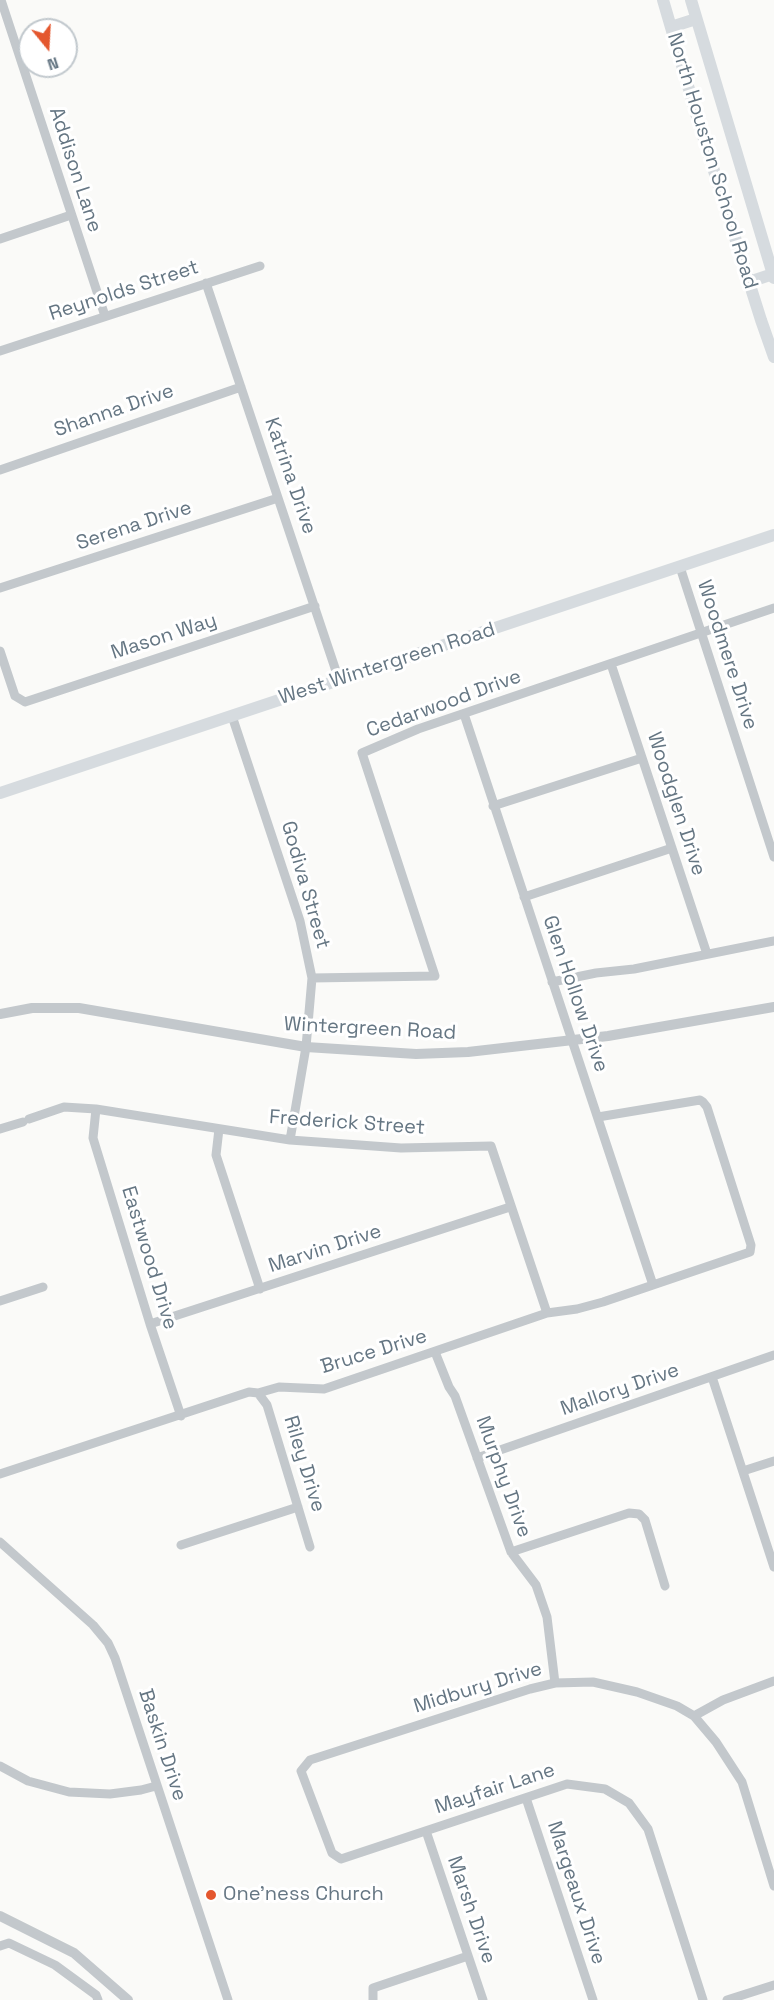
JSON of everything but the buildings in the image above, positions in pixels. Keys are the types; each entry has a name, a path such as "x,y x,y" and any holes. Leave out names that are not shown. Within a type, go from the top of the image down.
{"main road":[{"name":"North Houston School Road","path":"663,0 774,357"},
{"name":"North Houston School Road","path":"691,0 773,276"},
{"path":"671,27 696,19"},
{"path":"749,282 773,276"},
{"name":"West Wintergreen Road","path":"0,793 774,535"}],"street":[{"name":"Addison Lane","path":"1,0 105,316"},
{"path":"0,239 71,215"},
{"name":"Reynolds Street","path":"0,351 260,266"},
{"name":"Katrina Drive","path":"206,283 339,680"},
{"name":"Shanna Drive","path":"0,470 241,387"},
{"name":"Serena Drive","path":"0,588 278,498"},
{"name":"Woodmere Drive","path":"680,567 774,857"},
{"name":"Mason Way","path":"0,651 15,696 25,702 315,606"},
{"name":"Cedarwood Drive","path":"312,978 435,976 362,753 418,729 774,608"},
{"name":"Woodglen Drive","path":"611,664 707,954"},
{"name":"Glen Hollow Drive","path":"464,714 653,1285"},
{"name":"Godiva Street","path":"232,716 300,921 312,978 306,1047 290,1140"},
{"path":"494,806 642,758"},
{"path":"524,897 672,848"},
{"path":"552,982 634,969 774,941"},
{"name":"Wintergreen Road","path":"0,1014 32,1008 79,1008 306,1047 416,1054 468,1052 571,1040 712,1019 774,1007"},
{"name":"Bruce Drive","path":"0,1474 249,1392 258,1393 279,1388 324,1389 547,1313 595,1304 750,1252 751,1245 707,1107 703,1102 700,1100 598,1117"},
{"name":"Frederick Street","path":"0,1129 64,1107 96,1109 290,1140 401,1148 491,1146 547,1313"},
{"name":"Eastwood Drive","path":"96,1109 93,1138 181,1416"},
{"path":"219,1129 216,1155 260,1289"},
{"name":"Marvin Drive","path":"150,1324 510,1207"},
{"path":"0,1301 43,1287"},
{"name":"Murphy Drive","path":"435,1352 455,1396 511,1552 536,1585 547,1617 555,1683"},
{"name":"Mallory Drive","path":"477,1458 774,1355"},
{"path":"712,1377 774,1568"},
{"name":"Riley Drive","path":"258,1393 267,1405 310,1547"},
{"path":"743,1471 774,1461"},
{"path":"181,1545 298,1507"},
{"path":"511,1552 629,1513 639,1514 645,1520 665,1586"},
{"name":"Baskin Drive","path":"0,1542 93,1625 108,1643 115,1658 228,2000"},
{"path":"694,1716 723,1700 774,1681"},
{"name":"Midbury Drive","path":"341,1859 332,1853 301,1771 310,1760 530,1689 555,1683 593,1682 637,1692 677,1706 694,1716 716,1742 742,1782 774,1886"},
{"path":"0,1767 28,1781 75,1792 117,1793 156,1786"},
{"name":"Mayfair Lane","path":"341,1859 567,1784 605,1789 629,1803 648,1829 703,2000"},
{"name":"Margeaux Drive","path":"526,1798 593,2000"},
{"name":"Marsh Drive","path":"426,1831 483,2000"},
{"path":"0,1916 74,1953 128,2000"},
{"path":"0,1946 9,1943 55,1965 96,1995 98,2000"},
{"path":"373,2000 373,1988 468,1956"},
{"path":"728,2000 774,1985"}],"place":[{"name":"One'ness Church","path":"211,1895"}]}
